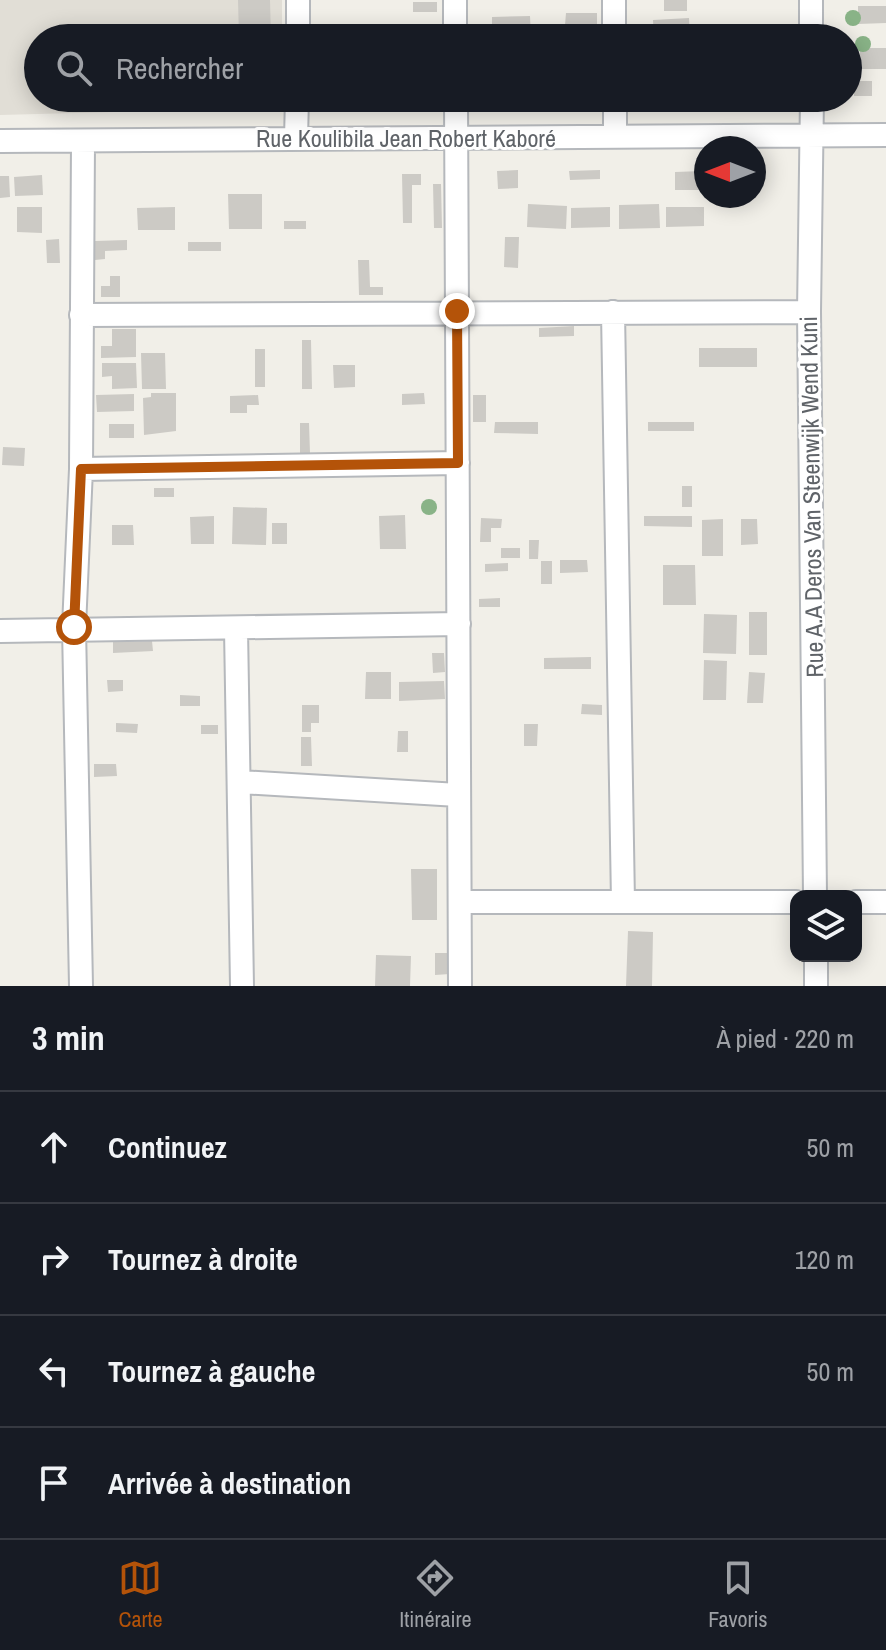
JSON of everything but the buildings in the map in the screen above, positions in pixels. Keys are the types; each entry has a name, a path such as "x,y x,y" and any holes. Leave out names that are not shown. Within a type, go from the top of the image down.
{"street":[{"path":"298,0 298,24"},
{"path":"455,0 455,24"},
{"path":"614,0 614,24"},
{"path":"811,0 811,24"},
{"path":"296,138 297,112"},
{"path":"456,112 460,986"},
{"path":"615,112 615,137"},
{"name":"Rue A.A Deros Van Steenwijk Wend Kuni","path":"812,112 809,312 815,890"},
{"name":"Rue Koulibila Jean Robert Kaboré","path":"0,141 83,143 296,138 886,135"},
{"path":"81,986 74,627 81,469 83,143"},
{"path":"81,315 457,311 809,312"},
{"path":"613,312 623,902"},
{"path":"81,469 458,463"},
{"path":"0,631 74,627 236,629 459,624"},
{"path":"236,629 241,782 242,986"},
{"path":"241,782 458,795"},
{"path":"460,902 790,902"},
{"path":"862,902 886,902"},
{"path":"816,962 816,986"}],"shaded area":[{"path":"0,0 282,0 282,24 24,24 24,112 115,112 0,115"}],"route":[{"path":"74,627 81,469 458,463 457,311"}]}
